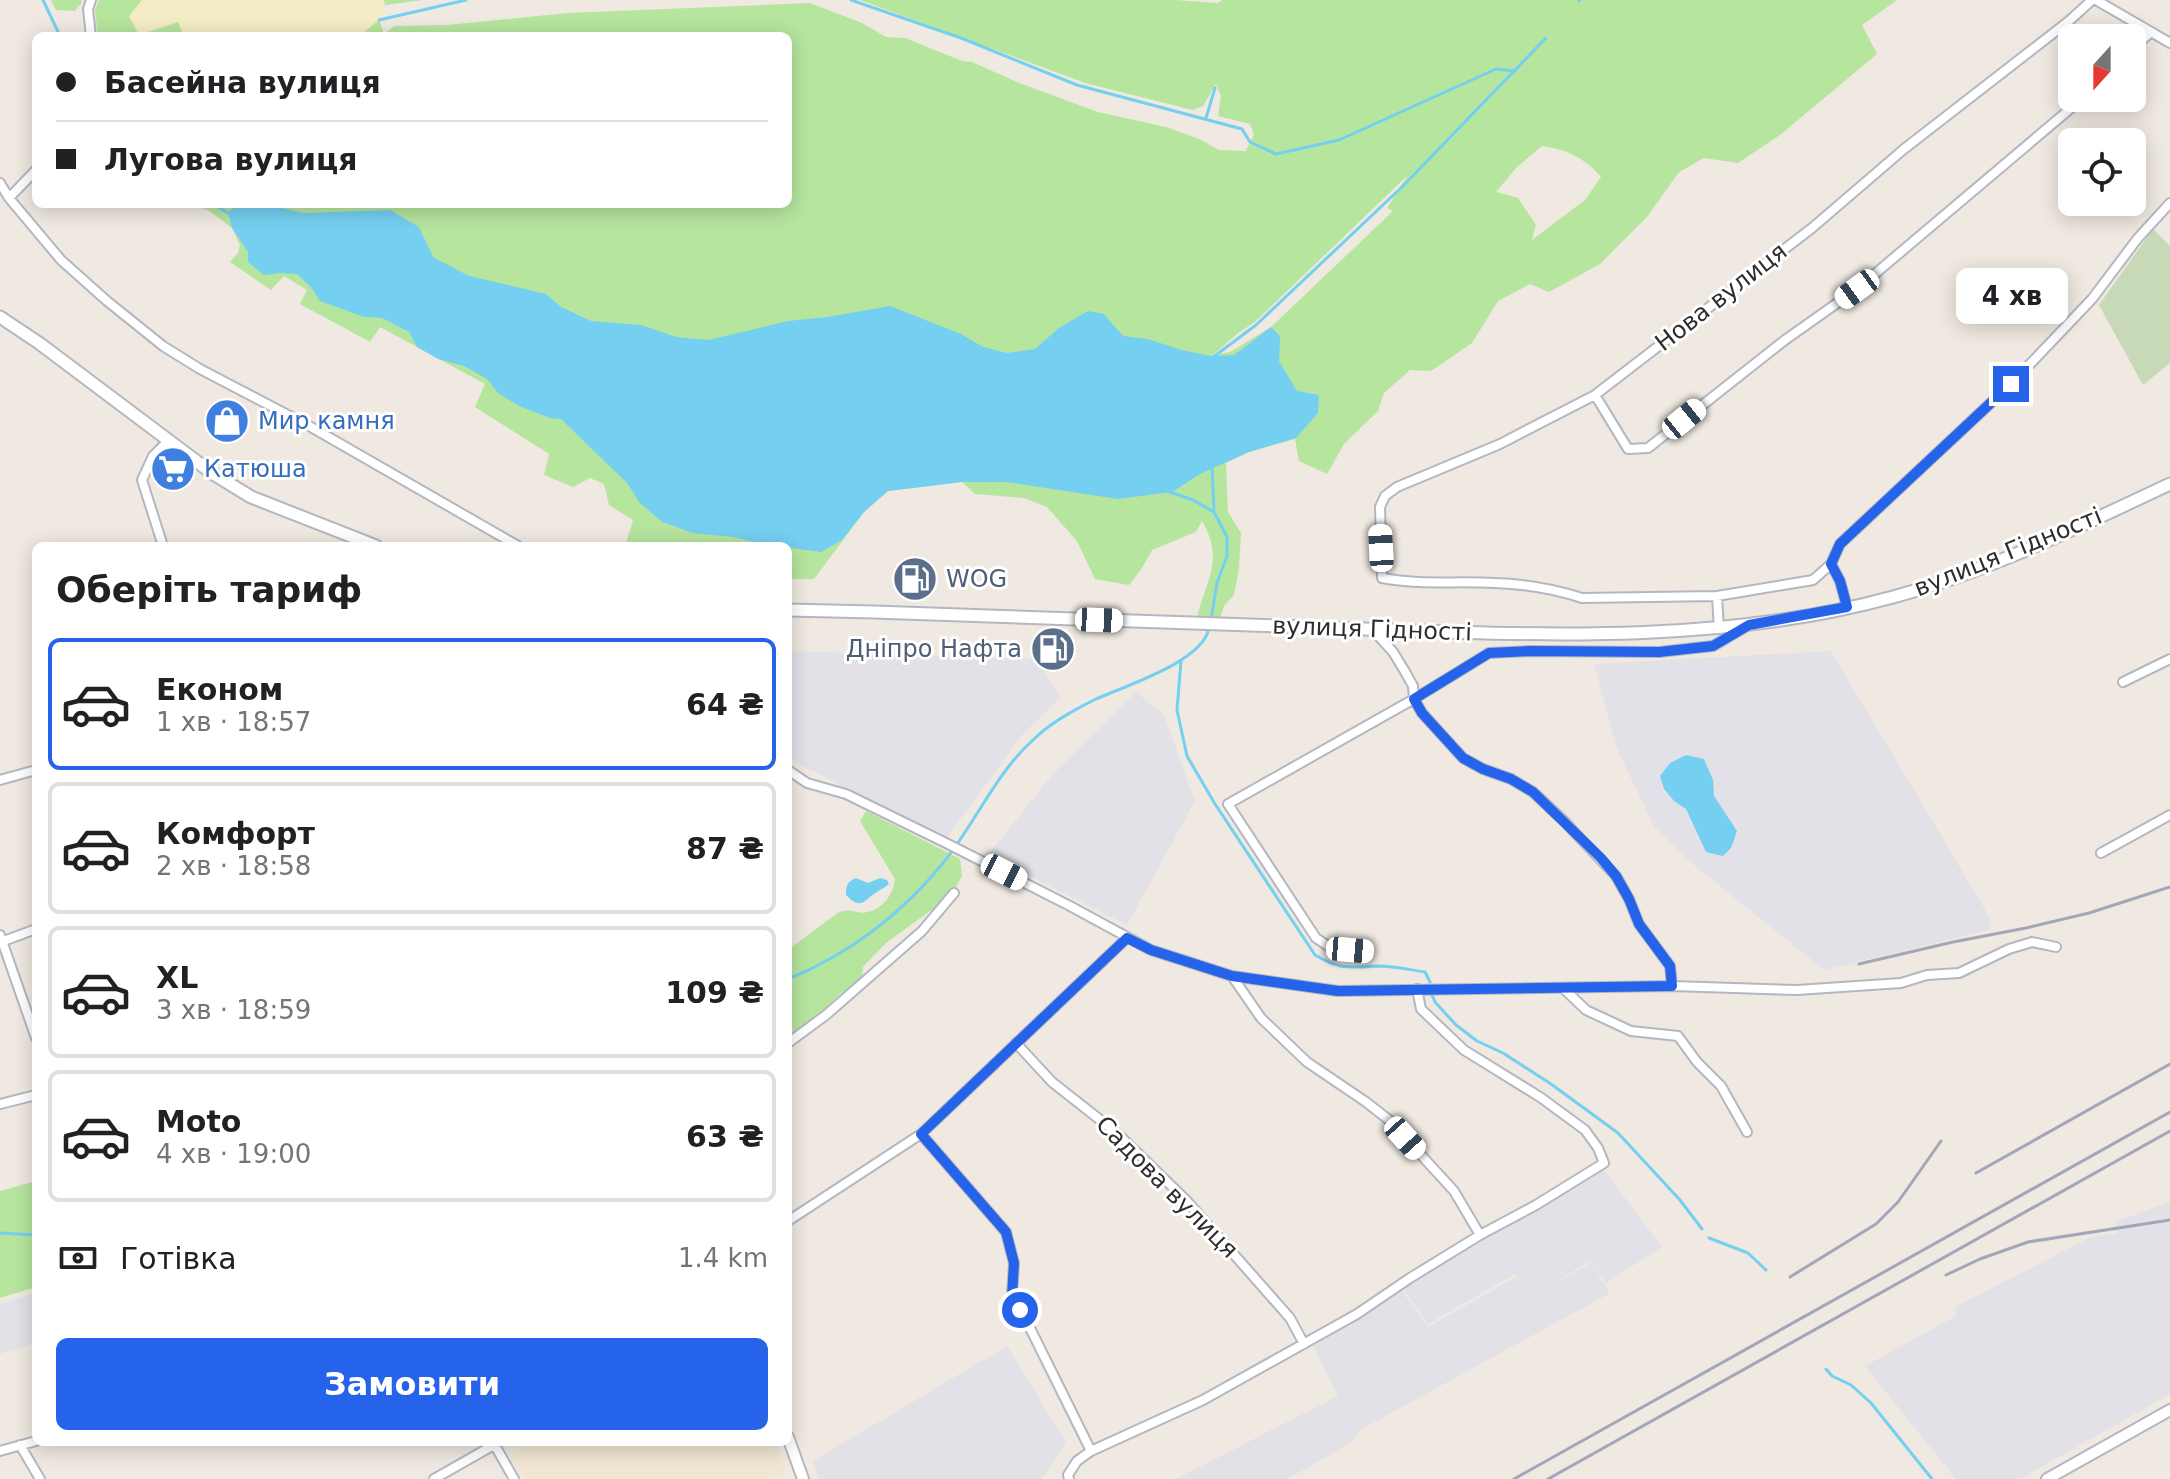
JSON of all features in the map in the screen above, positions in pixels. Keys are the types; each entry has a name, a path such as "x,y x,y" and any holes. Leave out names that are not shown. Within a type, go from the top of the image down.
{"main road":[{"path":"0,317 212,473 251,497 366,542"},
{"name":"вулиця Гідності","path":"792,610 1454,632 1719,629 1891,598 2034,547 2170,484"}],"street":[{"path":"91,0 88,9 91,32"},
{"path":"2094,0 2170,43"},
{"name":"Нова вулиця","path":"1717,596 1582,598 1564,592 1498,583 1405,582 1382,578 1380,507 1385,496 1397,487 1500,444 1595,395 1812,228 1904,149 2094,0"},
{"path":"2146,36 2151,32"},
{"path":"1595,395 1628,449 1648,448 1785,340 1857,289 2066,112"},
{"path":"9,198 32,174"},
{"path":"0,183 61,260 163,346 511,542"},
{"path":"1719,629 1717,596 1813,580 1831,564 1840,544 2011,384 2092,299 2138,238 2170,203"},
{"path":"162,542 142,480 153,456 168,441"},
{"path":"1831,564 1840,581 1847,607"},
{"path":"1368,951 1331,948 1316,938 1228,804 1489,653 1659,652 1713,646 1749,625"},
{"path":"1373,630 1404,670 1422,713 1463,758 1533,792 1601,858 1616,876 1639,924 1670,966 1672,986"},
{"path":"2123,682 2170,659"},
{"path":"0,780 32,771"},
{"path":"792,773 807,783 846,794 944,842 1151,950 1232,976 1338,991 1672,986 1797,990 1901,983 1927,975 1959,973 2009,949 2032,942 2056,947"},
{"path":"2101,853 2170,815"},
{"path":"792,1040 826,1015 922,931 954,893"},
{"path":"32,930 1,939 32,1027"},
{"path":"792,1218 921,1134 1127,938"},
{"path":"1232,976 1261,1018 1307,1062 1389,1120 1454,1191 1480,1235"},
{"path":"1563,988 1586,1010 1631,1031 1678,1036 1697,1062 1721,1086 1747,1132"},
{"path":"1069,1479 1068,1475 1077,1461 1091,1451 1203,1400 1304,1344 1357,1314 1480,1235 1604,1163 1585,1130 1540,1097 1464,1050 1421,1009 1426,989"},
{"name":"Садова вулиця","path":"1016,1043 1052,1082 1118,1134 1186,1200 1290,1318 1304,1344"},
{"path":"0,1104 32,1096"},
{"path":"921,1134 1006,1232 1014,1263 1012,1296 1091,1451"},
{"path":"2047,1479 2170,1410"},
{"path":"0,1451 32,1442"},
{"path":"20,1445 40,1479"},
{"path":"434,1479 490,1446"},
{"path":"497,1446 514,1479"},
{"path":"791,1446 803,1479"}],"shaded area":[{"path":"792,651 1036,659 1061,697 1023,734 945,840 792,760"},
{"path":"1831,651 1990,918 1989,930 1824,970 1688,860 1654,826 1617,749 1594,664"},
{"path":"1136,692 1164,715 1195,801 1127,925 988,855 1052,775"},
{"path":"1604,1170 1662,1247 1606,1283 1590,1261 1547,1288 1591,1263 1610,1293 1360,1430 1349,1444 1287,1479 1176,1479 1338,1396 1313,1346 1402,1291 1428,1327 1516,1277 1526,1288 1515,1274 1428,1324 1402,1287"},
{"path":"2170,1202 2170,1394 2020,1479 1956,1479 1865,1366 1956,1316 1955,1307 2089,1238 2117,1233 2115,1224 2123,1219"},
{"path":"32,1294 32,1344 0,1354 0,1304"},
{"path":"1007,1346 1066,1442 1042,1479 819,1479 813,1461"},
{"path":"525,1446 776,1446 785,1471 769,1479 524,1479 510,1455"}],"green space":[{"path":"51,0 82,2 75,11 56,10"},
{"path":"99,0 423,0 385,5 379,20 383,32 98,32 95,10"},
{"path":"860,0 1176,0 1218,3 1222,0 1897,0 1862,25 1877,54 1780,135 1738,163 1704,158 1679,172 1647,217 1600,264 1549,292 1530,284 1498,301 1472,343 1431,371 1410,370 1384,393 1378,411 1344,444 1327,474 1299,461 1295,439 1249,452 1226,463 1228,512 1241,533 1234,595 1224,606 1220,619 1197,618 1213,559 1209,535 1202,521 1196,532 1152,550 1129,585 1095,579 1077,541 1047,507 1024,498 975,494 962,482 888,491 864,512 814,579 792,579 792,542 626,542 633,520 609,505 604,484 590,478 573,487 544,475 549,454 475,407 485,384 380,327 370,342 300,304 307,290 284,276 271,290 230,262 240,245 232,228 201,208 792,208 792,32 386,32 394,26 447,25 567,13 810,3 862,23 886,37 905,38 1098,112 1166,127 1219,150 1246,151 1254,134 1250,124 1218,116 1221,96 1216,84 1203,106 1193,110 1085,83","holes":["1542,146 1559,149 1588,165 1601,177 1585,200 1532,240 1536,225 1518,198 1496,192 1517,167","1408,175 1387,208 1393,211 1271,327 1230,352 1213,355 1255,322"]},
{"path":"2153,229 2170,246 2170,363 2143,385 2099,305"},
{"path":"866,811 960,859 962,876 941,903 886,943 863,967 862,978 854,986 841,993 792,1035 792,947 836,914 868,912 878,908 892,890 895,879 860,821"},
{"path":"32,1182 32,1288 0,1298 0,1191"}],"sand":[{"path":"142,0 384,0 385,5 379,20 364,32 182,32 178,22 148,32 137,32 129,16"}],"water":[{"path":"232,208 281,208 304,213 390,210 419,227 433,257 469,276 546,294 561,307 591,321 641,325 676,337 709,340 788,321 890,306 961,334 983,347 1007,353 1035,349 1059,328 1088,311 1104,314 1123,336 1148,339 1212,356 1234,355 1271,327 1280,336 1279,361 1297,391 1319,395 1318,413 1296,438 1249,452 1200,474 1172,492 1118,499 1006,482 962,482 888,491 864,512 842,540 821,552 792,548 792,542 754,542 693,533 662,522 639,502 627,483 561,419 519,406 498,393 487,379 417,347 409,332 382,318 364,317 320,301 297,274 264,275 248,262 248,252 232,228 228,213"},
{"path":"1686,755 1704,759 1713,780 1714,796 1737,831 1731,848 1723,856 1706,852 1686,809 1664,789 1660,776 1670,763"},
{"path":"856,878 868,883 880,878 889,884 859,903 846,895 848,884"}],"waterway":[{"path":"43,0 58,32"},
{"path":"379,20 466,0"},
{"path":"851,0 961,38 1077,85 1242,129 1250,142 1276,154 1339,140 1496,69 1515,71"},
{"path":"1212,358 1256,325 1403,186 1546,38"},
{"path":"1206,118 1215,88"},
{"path":"220,208 228,213"},
{"path":"1211,620 1217,583 1227,556 1227,537 1214,512 1212,466"},
{"path":"1170,492 1214,512"},
{"path":"792,977 853,945 910,899 943,863 1007,768 1040,734 1086,704 1178,662 1204,640 1209,628"},
{"path":"1181,661 1177,710 1187,756 1215,804 1315,955 1346,967 1385,966 1425,972 1430,982"},
{"path":"1432,995 1456,1025 1477,1041 1503,1053 1551,1084 1618,1133 1680,1200 1702,1229"},
{"path":"0,1233 32,1235"},
{"path":"1709,1238 1748,1253 1766,1270"},
{"path":"1826,1369 1871,1403 1932,1479"}],"railway":[{"path":"1859,964 2089,913 2170,887"},
{"path":"1976,1173 2170,1064"},
{"path":"1514,1479 2170,1112"},
{"path":"1548,1479 2170,1131"},
{"path":"1790,1277 1876,1224 1898,1202 1941,1141"},
{"path":"1946,1275 2028,1242 2170,1220"}],"place":[{"name":"Мир камня","path":"227,421"},
{"name":"Катюша","path":"173,469"},
{"name":"WOG","path":"915,579"},
{"name":"Дніпро Нафта","path":"1053,649"}],"route":[{"path":"1020,1310 1012,1296 1014,1263 1006,1232 921,1134 1127,938 1151,950 1232,976 1338,991 1672,986 1670,966 1639,924 1616,876 1601,858 1533,792 1463,758 1422,713 1414,699 1489,653 1659,652 1713,646 1749,625 1847,607 1840,581 1831,564 1840,544 2011,384"}]}
